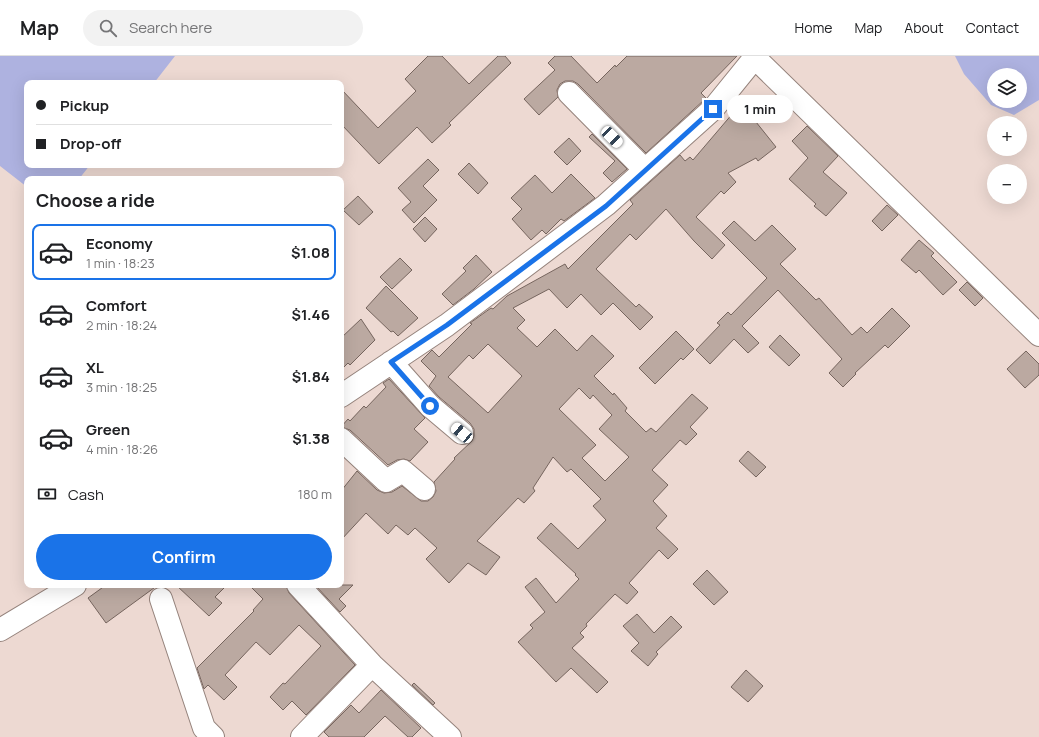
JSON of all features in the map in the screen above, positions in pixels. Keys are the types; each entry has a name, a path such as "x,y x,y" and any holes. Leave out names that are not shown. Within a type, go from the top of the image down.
{"street":[{"path":"344,394 447,325 600,210 713,109 754,57 1039,335"},
{"path":"569,93 645,170"},
{"path":"391,362 430,406 462,433"},
{"path":"344,442 386,481 403,471 424,489"},
{"path":"0,630 70,588"},
{"path":"301,588 372,665 450,737"},
{"path":"161,599 204,728 213,737"},
{"path":"302,737 372,665"}],"water":[{"path":"0,56 175,56 156,80 24,80 24,168 88,168 81,176 24,176 24,185 0,166"},
{"path":"955,56 1039,56 1039,100 1027,107 1027,68 987,68 987,100 964,74"},
{"path":"998,108 1026,108 1014,115"}],"building":[{"path":"428,56 442,56 469,84 498,56 505,56 511,63 449,123 451,125 432,143 417,127 379,164 344,127 344,92 378,128 416,91 405,79"},
{"path":"555,56 571,56 597,83 615,65 616,67 627,56 737,56 701,93 706,98 646,153 578,84 573,81 565,81 560,84 557,90 558,97 539,115 524,99 555,70 548,63"},
{"path":"739,106 752,117 776,147 758,161 756,158 728,173 736,182 724,194 721,191 696,217 725,245 712,259 666,209 636,240 630,234 596,269 636,307 639,304 653,317 640,330 613,303 601,315 581,294 567,308 549,289 513,308 525,320 517,328 537,347 555,329 577,351 592,335 614,356 594,376 613,395 614,393 627,408 625,411 646,432 651,428 656,432 692,394 708,408 690,427 697,434 686,445 680,440 652,470 668,485 653,501 667,516 656,528 678,549 668,559 659,550 629,583 638,592 627,604 615,594 586,624 587,626 580,633 584,637 572,648 608,682 597,693 571,668 556,682 518,642 533,628 530,625 545,612 525,587 536,578 556,603 579,579 575,575 576,574 537,538 551,523 578,549 606,520 593,506 601,499 571,469 567,472 553,457 533,488 535,491 524,503 518,498 477,541 500,557 486,575 468,563 449,583 426,559 437,548 415,528 408,535 396,525 388,534 366,513 344,537 344,487 357,471 377,490 384,493 392,492 402,486 421,501 428,501 433,497 436,491 434,482 455,459 454,458 472,441 474,429 470,423 439,397 429,386 436,376 421,361 432,350 439,357 472,324 470,323 491,308 493,309 507,296 565,264 568,269 633,204 630,200 680,155 685,161 690,157 693,160","holes":["488,344 522,376 488,413 448,377 469,355 473,359","579,388 590,399 593,395 612,415 599,429 629,457 605,481 582,458 596,445 559,409"]},
{"path":"807,126 838,156 823,172 847,193 826,216 814,206 816,204 789,179 808,158 792,141"},
{"path":"592,134 627,169 612,182 603,173 615,161 589,137"},
{"path":"569,138 581,151 567,165 554,152"},
{"path":"428,159 439,170 423,186 437,200 414,223 402,210 411,202 398,188"},
{"path":"469,163 488,183 478,194 458,174"},
{"path":"571,174 595,198 564,221 561,219 546,234 542,230 531,240 512,219 522,209 511,198 535,175 552,193"},
{"path":"358,196 373,212 359,225 344,211 344,209"},
{"path":"887,205 898,215 882,231 872,221"},
{"path":"425,217 437,229 425,242 413,229"},
{"path":"734,221 755,241 772,225 796,249 780,264 816,300 819,298 852,335 861,327 867,333 892,308 910,326 888,348 885,345 855,373 856,374 843,387 829,373 842,359 778,290 742,326 759,343 748,353 734,339 710,364 696,350 720,325 717,323 728,312 731,315 767,278 722,233"},
{"path":"919,240 934,253 931,256 957,282 943,295 919,270 916,273 901,260"},
{"path":"476,255 492,272 474,289 453,305 442,294 466,271 463,268"},
{"path":"400,258 412,270 392,289 380,277"},
{"path":"967,282 983,298 975,306 959,290"},
{"path":"386,286 418,318 398,336 393,331 391,332 366,308"},
{"path":"361,319 375,340 350,365 348,363 344,367 344,335"},
{"path":"676,331 694,349 683,360 681,358 655,384 639,368"},
{"path":"780,335 800,355 789,366 769,347"},
{"path":"1026,351 1039,364 1039,375 1025,388 1007,369"},
{"path":"389,379 425,418 414,429 428,442 410,461 404,459 397,460 388,465 350,430 344,428 344,424 348,419 350,421 364,406 366,408 386,387 383,383"},
{"path":"748,451 766,467 756,477 739,461"},
{"path":"707,570 728,592 714,605 693,584"},
{"path":"344,585 353,585 339,599 346,606 340,612 318,588 344,588"},
{"path":"102,588 154,588 106,623 88,598"},
{"path":"179,588 224,588 215,597 222,603 209,616"},
{"path":"252,588 287,588 289,593 355,665 306,715 292,701 283,710 270,697 283,683 285,684 321,646 299,625 270,655 256,642 225,675 237,687 224,700 208,685 204,689 197,668 254,611 253,610 263,599"},
{"path":"637,614 654,633 671,616 682,627 656,652 658,654 648,666 631,651 639,643 623,626"},
{"path":"746,670 763,686 748,702 731,687"},
{"path":"414,683 435,703 433,705 412,685"},
{"path":"381,690 421,728 412,737 408,737 385,716 364,737 329,737 324,732 351,705 359,713"}],"route":[{"path":"430,406 391,362 447,325 606,206 713,109"}]}
